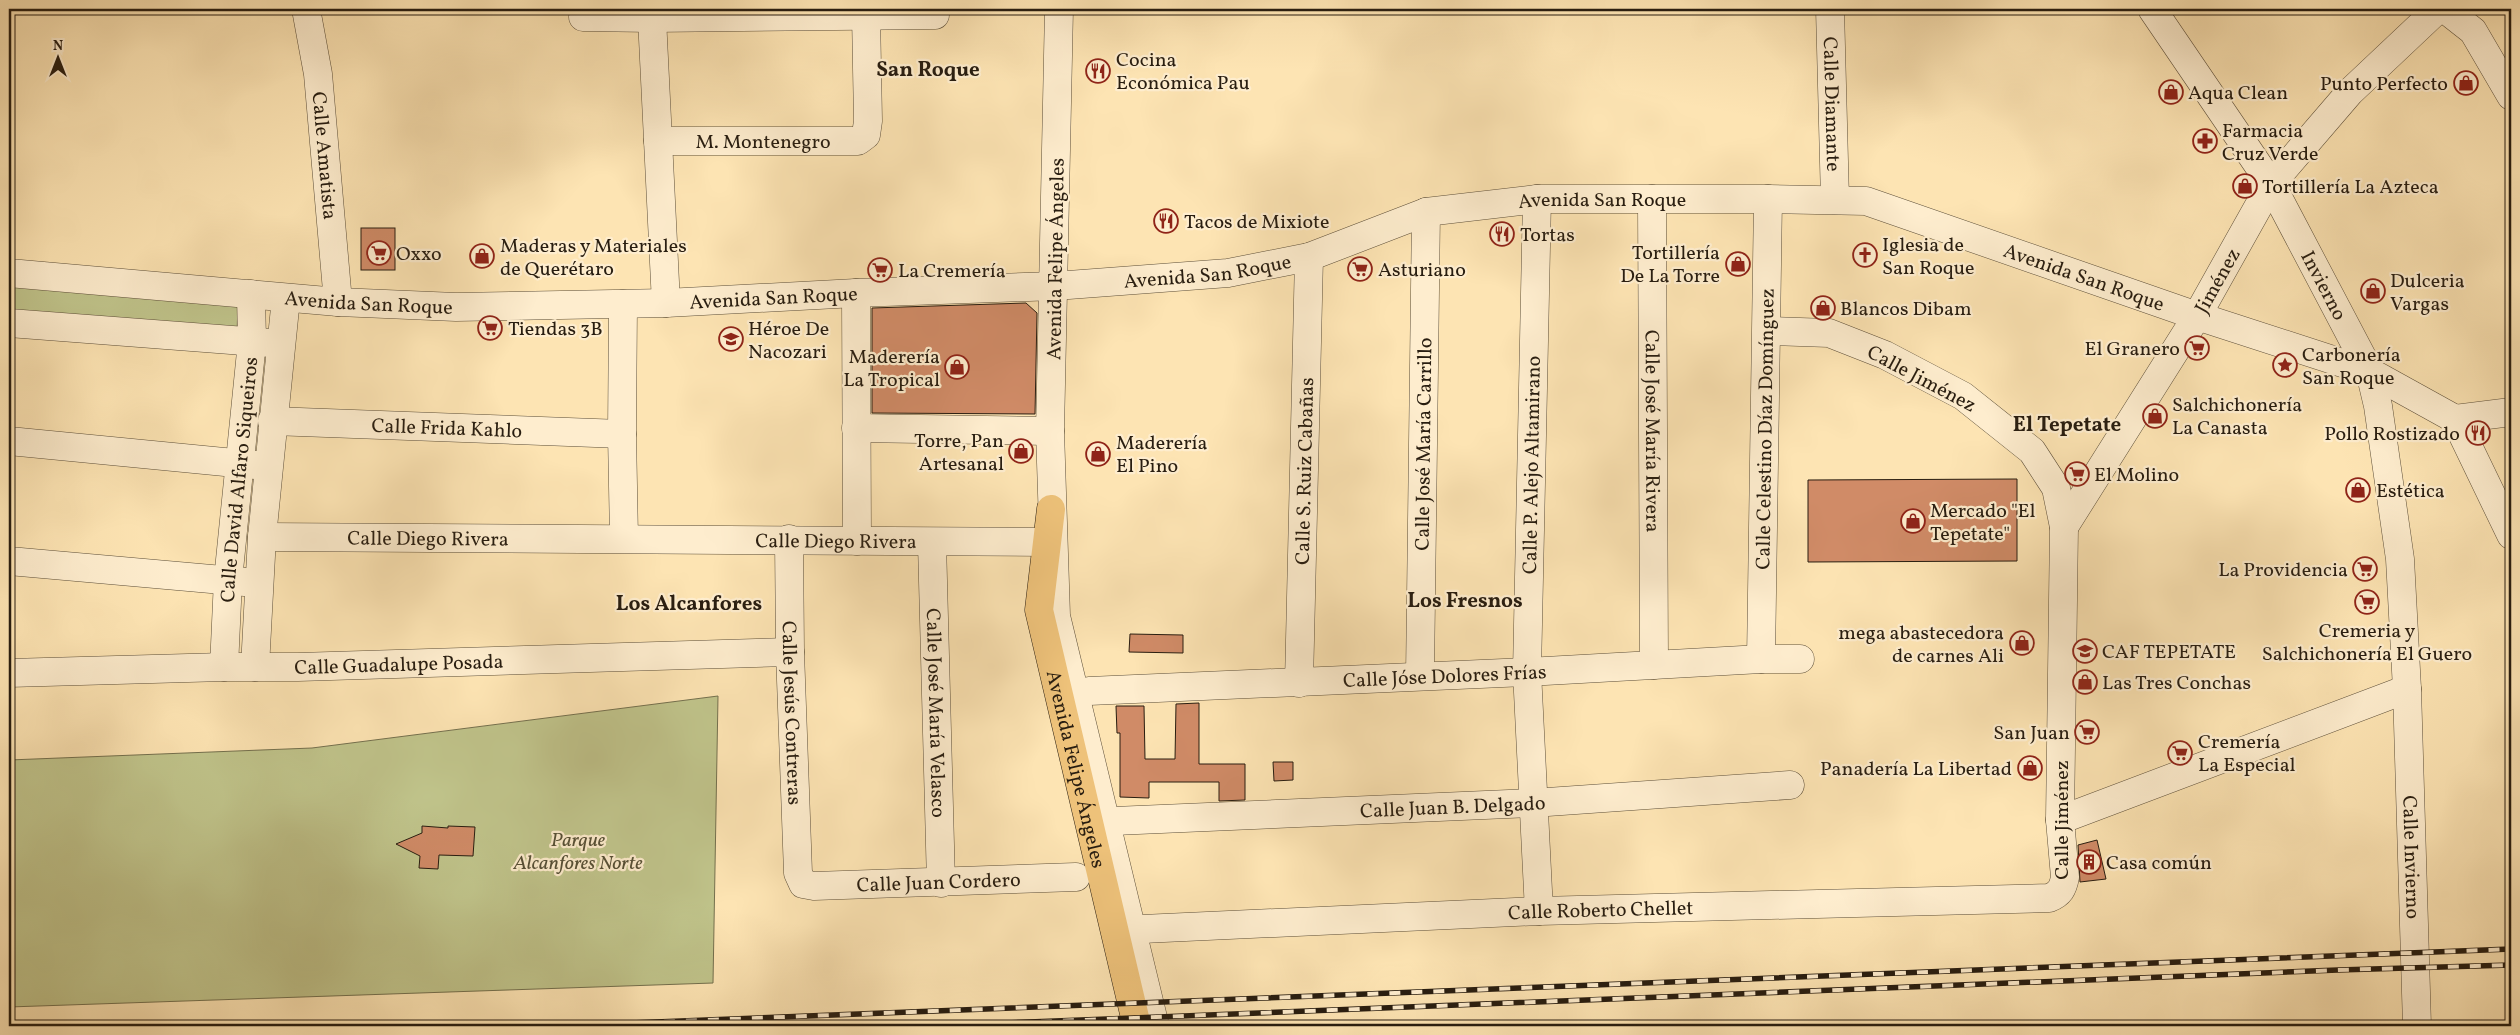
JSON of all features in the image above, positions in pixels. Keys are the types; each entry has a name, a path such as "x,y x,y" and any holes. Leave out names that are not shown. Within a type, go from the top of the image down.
{"main road":[{"name":"Avenida Felipe Ángeles","path":"1051,509 1039,610 1137,1026"}],"street":[{"name":"Calle Amatista","path":"306,9 318,74 338,302"},
{"name":"Avenida Felipe Ángeles","path":"1059,9 1055,286 1050,431 1051,509 1056,616 1155,1026"},
{"name":"Calle Diamante","path":"1830,9 1835,200"},
{"name":"Invierno","path":"2152,9 2271,184 2370,372 2378,406 2400,558 2407,689"},
{"path":"2271,184 2350,92 2438,9"},
{"path":"2445,9 2473,31 2511,96"},
{"path":"583,16 652,18 866,14 935,15"},
{"name":"M. Montenegro","path":"658,141 858,141 866,135 868,121 866,14"},
{"path":"652,18 666,303"},
{"name":"Jiménez","path":"2064,527 2198,316 2271,184"},
{"name":"Avenida San Roque","path":"9,273 338,302 456,307 666,303 856,293 1055,286 1228,273 1309,257 1426,212 1537,199 1866,201 2198,316 2370,372 2423,402"},
{"name":"Calle P. Alejo Altamirano","path":"1537,199 1527,672 1539,911"},
{"name":"Calle José María Rivera","path":"1652,199 1654,665"},
{"name":"Calle Celestino Díaz Domínguez","path":"1761,659 1768,199"},
{"name":"Calle José María Carrillo","path":"1420,676 1426,212"},
{"name":"Calle S. Ruiz Cabañas","path":"1299,683 1309,257"},
{"path":"856,293 857,541"},
{"name":"Calle David Alfaro Siqueiros","path":"224,667 228,580 252,342 251,294"},
{"name":"Calle David Alfaro Siqueiros","path":"256,667 262,537 272,421 286,298"},
{"path":"623,304 622,434 624,538"},
{"path":"9,323 280,344"},
{"name":"Calle Jiménez","path":"1767,331 1829,333 1885,356 1963,396 2032,451 2056,488 2064,527 2060,820 2065,876 2064,886 2058,895"},
{"path":"2378,406 2401,395 2423,402 2455,418 2511,412"},
{"path":"2455,418 2511,535"},
{"name":"Calle Frida Kahlo","path":"272,421 622,434"},
{"path":"856,428 1050,431"},
{"path":"9,441 268,466"},
{"name":"Calle Diego Rivera","path":"262,537 789,539 932,543 1047,542"},
{"name":"Calle Jesús Contreras","path":"789,539 790,652 798,873 803,884"},
{"name":"Calle José María Velasco","path":"932,543 941,883"},
{"path":"9,561 259,584"},
{"name":"Calle Guadalupe Posada","path":"9,673 790,652"},
{"name":"Calle Jóse Dolores Frías","path":"1089,691 1299,683 1761,659 1800,659"},
{"path":"2060,820 2407,689"},
{"name":"Calle Invierno","path":"2407,689 2417,1026"},
{"name":"Calle Juan B. Delgado","path":"1114,821 1533,804 1790,785"},
{"name":"Calle Juan Cordero","path":"803,884 814,886 941,883 1076,877"},
{"name":"Calle Roberto Chellet","path":"1142,929 1539,911 2049,898 2058,895"}],"green space":[{"path":"9,279 238,301 237,335 9,315"},
{"name":"Parque Alcanfores Norte","path":"718,696 713,983 9,1007 9,760 312,748"}],"building":[{"path":"361,228 395,228 395,270 361,270"},
{"name":"Maderería La Tropical","path":"1026,303 1037,313 1035,414 872,413 872,308"},
{"name":"Mercado \"El Tepetate\"","path":"2017,479 2017,561 1808,562 1808,480"},
{"path":"1130,634 1183,635 1183,653 1129,652"},
{"path":"1199,703 1199,764 1245,764 1245,800 1219,801 1219,782 1149,782 1149,798 1120,797 1120,733 1117,733 1116,706 1144,706 1145,759 1175,759 1176,704"},
{"path":"1273,762 1293,762 1293,780 1274,781"},
{"path":"422,826 448,828 448,826 475,827 473,856 439,855 438,869 419,868 420,856 396,844 422,833"},
{"name":"Casa común","path":"2097,840 2106,879 2080,882 2078,845"}],"railway":[{"path":"554,1026 2511,949"},
{"path":"931,1026 2338,970 2511,965"}],"place":[{"name":"Cocina Económica Pau","path":"1098,71"},
{"name":"Punto Perfecto","path":"2466,83"},
{"name":"Aqua Clean","path":"2171,92"},
{"name":"Farmacia Cruz Verde","path":"2205,141"},
{"name":"Tortillería La Azteca","path":"2245,186"},
{"name":"Tacos de Mixiote","path":"1166,221"},
{"name":"Tortas","path":"1502,234"},
{"name":"Oxxo","path":"379,253"},
{"name":"Iglesia de San Roque","path":"1865,255"},
{"name":"Maderas y Materiales de Querétaro","path":"482,256"},
{"name":"Tortillería De La Torre","path":"1738,264"},
{"name":"Asturiano","path":"1360,269"},
{"name":"La Cremería","path":"880,270"},
{"name":"Dulceria Vargas","path":"2373,291"},
{"name":"Blancos Dibam","path":"1823,308"},
{"name":"Tiendas 3B","path":"490,328"},
{"name":"Héroe De Nacozari","path":"731,339"},
{"name":"El Granero","path":"2197,348"},
{"name":"Carbonería San Roque","path":"2285,365"},
{"name":"Maderería La Tropical","path":"957,367"},
{"name":"Salchichonería La Canasta","path":"2155,416"},
{"name":"Pollo Rostizado","path":"2478,433"},
{"name":"Torre, Pan Artesanal","path":"1021,451"},
{"name":"Maderería El Pino","path":"1098,454"},
{"name":"El Molino","path":"2077,474"},
{"name":"Estética","path":"2358,490"},
{"name":"Mercado \"El Tepetate\"","path":"1913,521"},
{"name":"La Providencia","path":"2365,569"},
{"name":"Cremeria y Salchichonería El Guero","path":"2367,602"},
{"name":"mega abastecedora de carnes Ali","path":"2022,643"},
{"name":"CAF TEPETATE","path":"2085,651"},
{"name":"Las Tres Conchas","path":"2085,682"},
{"name":"San Juan","path":"2087,732"},
{"name":"Cremería La Especial","path":"2180,753"},
{"name":"Panadería La Libertad","path":"2030,768"},
{"name":"Casa común","path":"2089,862"}],"district":[{"name":"San Roque","path":"928,69"},
{"name":"El Tepetate","path":"2067,424"},
{"name":"Los Fresnos","path":"1465,600"},
{"name":"Los Alcanfores","path":"689,603"}]}
